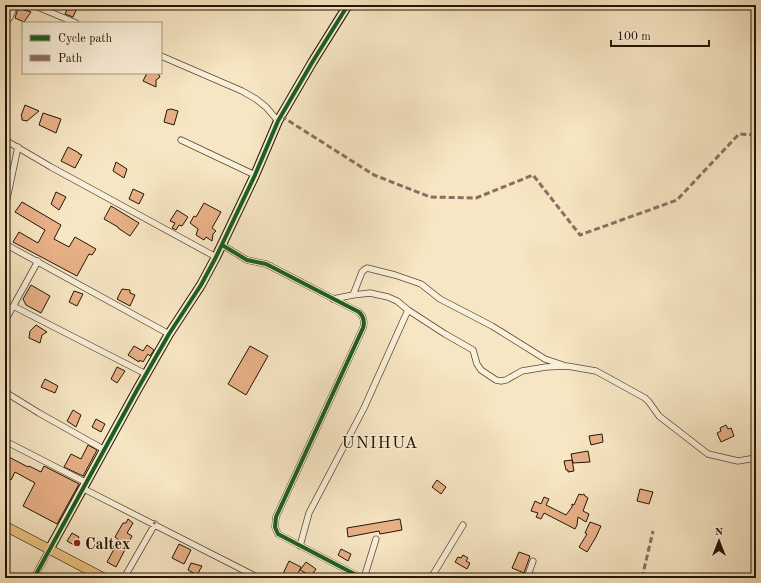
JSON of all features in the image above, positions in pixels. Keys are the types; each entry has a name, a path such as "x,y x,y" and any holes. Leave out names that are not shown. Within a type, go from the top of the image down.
{"main road":[{"path":"5,526 104,578"}],"street":[{"path":"5,23 10,17 15,5"},
{"path":"33,5 74,22"},
{"path":"34,578 103,449 169,334 201,285 222,245 255,175 278,121 348,5"},
{"path":"162,56 242,91 266,107 278,121"},
{"path":"5,140 51,167 216,257"},
{"path":"181,140 255,175"},
{"path":"5,208 18,147"},
{"path":"5,244 169,334"},
{"path":"222,245 233,250 247,260 266,264 363,315 365,324 308,451 276,517 275,527 278,534 363,578 376,540"},
{"path":"5,321 38,261"},
{"path":"353,295 362,272 367,268 409,279 421,284 440,299 486,322 545,359 566,366 596,371 639,394 649,402 659,416 708,454 738,461 756,458"},
{"path":"333,299 370,293 397,301 408,310 472,350 481,370 496,380 506,380 522,371 546,367 566,366"},
{"path":"13,306 146,374"},
{"path":"300,546 309,513 364,408 408,310"},
{"path":"5,392 103,449"},
{"path":"5,441 155,524 259,578"},
{"path":"124,578 155,524"},
{"path":"431,578 463,525"},
{"path":"527,578 533,561"}],"lane":[{"path":"5,490 5,526"}],"building":[{"path":"69,5 77,8 73,17 65,14"},
{"path":"18,8 31,12 24,22 15,18"},
{"path":"146,74 158,74 160,77 156,80 156,87 143,81"},
{"path":"25,105 39,111 27,121 22,120 21,116"},
{"path":"171,109 178,111 174,125 164,122 167,110"},
{"path":"43,113 61,119 56,133 39,125"},
{"path":"68,147 82,155 75,168 61,161"},
{"path":"116,162 127,169 124,178 113,171"},
{"path":"133,189 144,194 139,204 129,199"},
{"path":"56,192 66,197 59,210 51,204"},
{"path":"22,202 61,225 54,239 69,247 75,237 96,249 92,255 89,254 77,276 13,242 19,232 38,243 45,230 15,212"},
{"path":"204,203 221,212 212,228 216,231 213,234 212,241 206,237 204,240 196,235 198,229 190,223 194,216 196,217"},
{"path":"111,206 139,223 130,236 104,219"},
{"path":"177,210 188,217 182,226 179,225 176,230 172,228 175,223 170,221"},
{"path":"31,285 50,296 41,313 26,305 23,299"},
{"path":"122,289 130,290 130,293 135,295 130,306 117,299"},
{"path":"74,291 83,294 77,306 69,302"},
{"path":"36,325 47,332 42,335 40,343 29,338 30,331"},
{"path":"147,345 154,350 150,356 148,354 143,362 140,360 139,362 128,355 134,346 143,351"},
{"path":"250,346 268,356 246,395 228,384"},
{"path":"117,367 125,371 117,383 111,379"},
{"path":"45,379 58,386 55,393 41,387"},
{"path":"73,410 81,415 76,427 67,421"},
{"path":"96,419 105,424 101,432 92,427"},
{"path":"726,425 728,429 731,428 734,436 721,442 717,433 721,431 720,428"},
{"path":"602,434 603,442 591,445 589,436"},
{"path":"88,445 97,450 83,476 64,467 71,454 81,459"},
{"path":"588,451 590,462 573,463 571,454"},
{"path":"5,455 41,472 44,466 79,484 57,524 23,506 35,483 15,472 11,480 5,477"},
{"path":"572,460 574,471 568,472 564,461"},
{"path":"437,480 446,487 441,494 432,487"},
{"path":"640,489 653,492 649,504 637,501"},
{"path":"579,494 584,494 588,498 583,511 589,514 586,522 578,517 575,529 544,513 541,519 536,517 538,513 531,511 535,501 541,504 544,497 549,499 546,505 566,515 572,507 572,504 574,505"},
{"path":"128,519 133,523 127,533 132,536 116,567 107,562 119,540 115,537 123,523 126,523"},
{"path":"400,519 402,530 380,534 379,531 348,537 347,528"},
{"path":"590,522 601,526 587,552 579,547 587,534 585,533"},
{"path":"72,533 79,537 74,545 67,541"},
{"path":"179,544 191,550 184,564 172,558"},
{"path":"341,549 351,554 348,561 338,555"},
{"path":"519,552 530,556 524,573 512,568"},
{"path":"463,555 468,558 466,561 470,563 467,569 455,562 458,557 461,558"},
{"path":"289,561 301,567 296,578 285,578 282,576"},
{"path":"306,562 316,569 311,576 300,570"},
{"path":"191,563 202,566 197,575 188,570"}],"marked path":[{"path":"281,116 374,175 430,197 476,198 533,175 580,235 677,200 739,134 756,135"},
{"path":"642,578 653,531"}],"cycle path":[{"path":"34,578 137,390 169,334 201,285 255,175 278,121 348,5"},
{"path":"222,245 247,260 266,264 359,312 363,318 363,328 276,517 275,527 278,534 362,578"}],"place":[{"name":"Caltex","path":"77,543"}],"district":[{"name":"UNIHUA","path":"380,442"}]}
